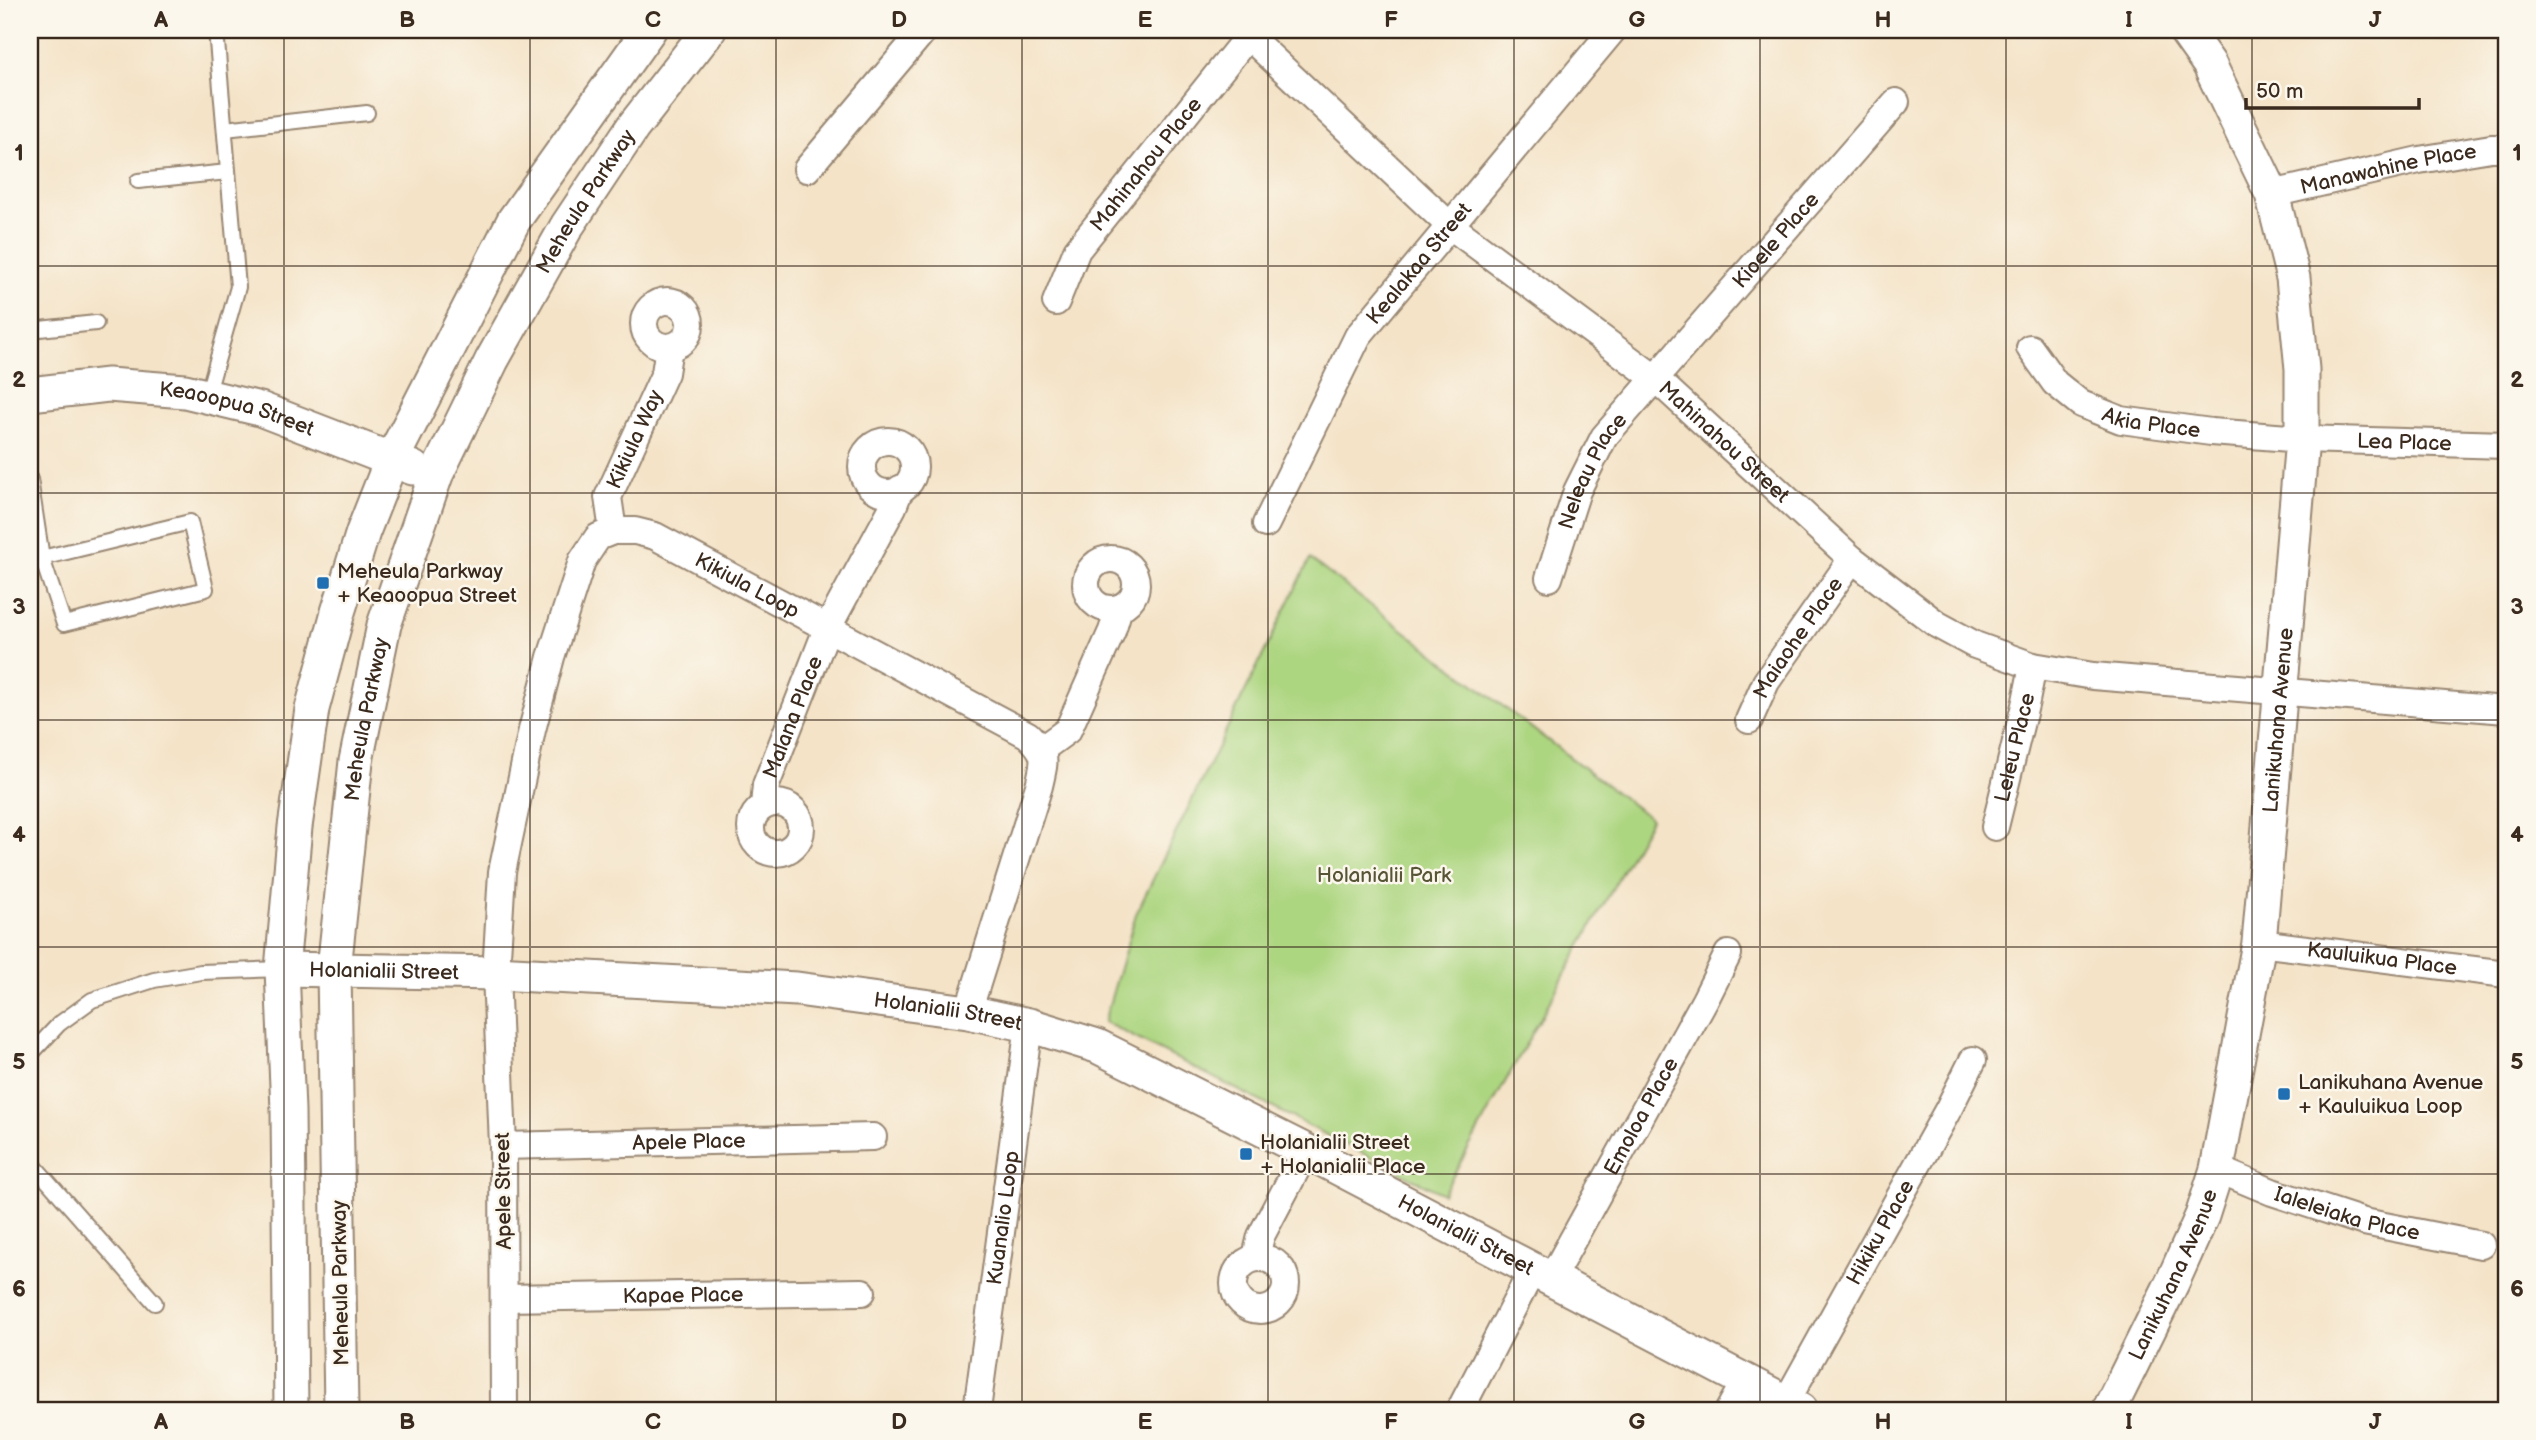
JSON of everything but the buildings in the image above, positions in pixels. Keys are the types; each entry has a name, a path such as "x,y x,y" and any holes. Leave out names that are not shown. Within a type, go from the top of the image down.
{"street":[{"path":"291,1410 288,1111 282,969 295,827 312,709 341,600 363,532 391,461 514,220 649,30"},
{"name":"Meheula Parkway","path":"341,1410 334,970 356,761 381,639 436,475 492,360 567,226 633,127 709,30"},
{"path":"807,169 924,30"},
{"name":"Kealakaa Street","path":"1266,524 1358,336 1448,224 1613,30"},
{"name":"Lanikuhana Avenue","path":"2115,1408 2202,1216 2217,1169 2259,943 2302,439 2302,369 2293,278 2272,194 2209,65 2185,30"},
{"name":"Mahinahou Street","path":"1248,32 1448,224 1656,379 1852,559 1938,625 1975,645 2033,666 2093,676 2506,710"},
{"name":"Mahinahou Place","path":"1056,302 1077,250 1248,32"},
{"name":"Kioele Place","path":"1656,379 1896,102"},
{"name":"Manawahine Place","path":"2272,194 2419,160 2506,148"},
{"name":"Kikiula Way","path":"613,531 608,498 665,373 669,347"},
{"name":"Akia Place","path":"2030,348 2055,383 2081,404 2121,420 2211,432 2302,439"},
{"name":"Neleau Place","path":"1549,578 1577,491 1604,437 1656,379"},
{"name":"Keaoopua Street","path":"30,394 108,385 185,391 260,409 391,461 436,475"},
{"name":"Lea Place","path":"2302,439 2506,445"},
{"name":"Malana Place","path":"764,806 766,785 827,629 893,507 900,489"},
{"path":"496,973 502,872 532,730 551,657 582,561 598,537 613,531"},
{"name":"Kikiula Loop","path":"613,531 635,531 655,536 1028,735 1042,749"},
{"name":"Maiaohe Place","path":"1749,720 1766,682 1852,559"},
{"path":"968,1012 1039,786 1044,764 1042,749 1068,730 1112,631 1119,608"},
{"name":"Leleu Place","path":"1995,827 2033,666"},
{"name":"Kauluikua Place","path":"2259,943 2506,974"},
{"name":"Emoloa Place","path":"1542,1274 1728,954"},
{"name":"Holanialii Street","path":"282,969 496,973 797,989 968,1012 1029,1025 1097,1046 1306,1151 1793,1406"},
{"name":"Apele Street","path":"496,973 503,1146 504,1410"},
{"name":"Kuanalio Loop","path":"977,1410 1029,1025"},
{"name":"Hikiku Place","path":"1793,1406 1973,1060"},
{"name":"Apele Place","path":"503,1146 873,1137"},
{"path":"1256,1257 1261,1236 1306,1151"},
{"name":"Ialeleiaka Place","path":"2217,1169 2272,1192 2364,1222 2481,1245"},
{"path":"1460,1410 1542,1274"},
{"name":"Kapae Place","path":"505,1298 862,1293"},
{"path":"1729,1410 1745,1381"}],"lane":[{"path":"207,396 238,287 216,30"},
{"path":"225,129 367,113"},
{"path":"138,181 228,172"},
{"path":"30,330 96,323"},
{"path":"30,479 42,558 64,624 206,589 190,522 42,558"},
{"name":"Holanialii Street","path":"30,1055 59,1024 92,1000 154,980 190,974 282,969"},
{"path":"30,1161 155,1303"}],"green space":[{"name":"Holanialii Park","path":"1310,559 1651,819 1443,1194 1104,1022 1136,914"}],"place":[{"name":"Meheula Parkway + Keaoopua Street","path":"323,583"},
{"name":"Lanikuhana Avenue + Kauluikua Loop","path":"2284,1094"},
{"name":"Holanialii Street + Holanialii Place","path":"1246,1154"}]}
